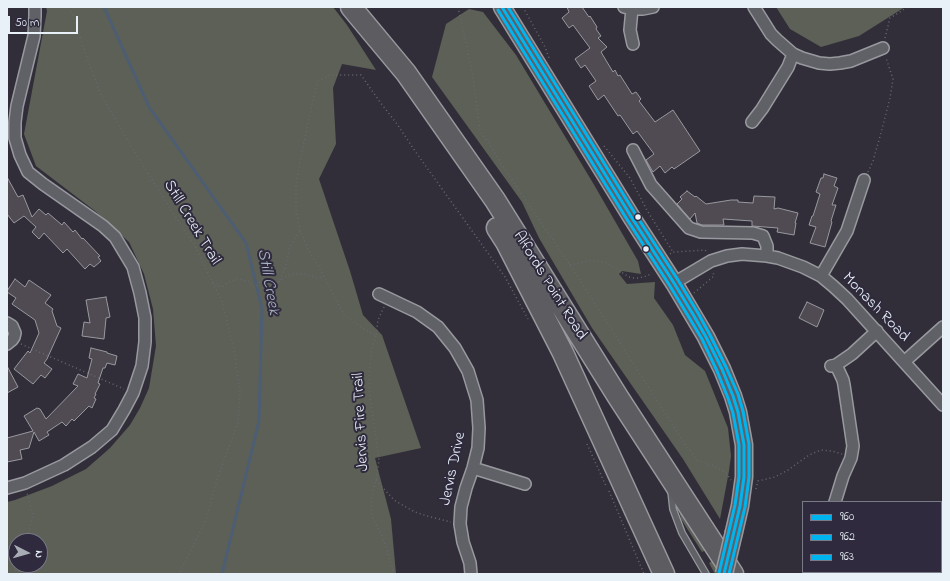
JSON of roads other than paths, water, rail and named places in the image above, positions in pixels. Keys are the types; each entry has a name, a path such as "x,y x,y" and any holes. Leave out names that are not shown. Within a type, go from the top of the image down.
{"highway":[{"name":"Alfords Point Road","path":"357,8 406,73 495,200 618,397 733,574"},
{"name":"Alfords Point Road","path":"357,8 394,41 456,120 512,202 584,327 728,542 747,574"},
{"path":"357,8 363,30 436,132 506,242 563,352 664,574"}],"street":[{"path":"7,488 25,484 64,465 92,447 112,430 133,393 142,366 145,342 145,318 133,267 115,236 28,172 20,155 15,138 15,122 17,106 34,36 36,16 34,7"},
{"path":"502,7 632,218 674,283 706,337 722,369 733,396 738,412 744,445 744,477 734,532 724,574"},
{"path":"633,44 628,8 643,9 653,7"},
{"path":"754,7 777,40 793,54 802,58 818,63 840,63 851,61 883,48"},
{"path":"752,122 762,109 788,67 793,54"},
{"path":"633,150 651,185 689,228 701,232 753,233 763,236 767,246 767,256"},
{"path":"821,276 847,231 864,180"},
{"name":"Monash Road","path":"674,283 711,261 727,256 742,254 767,256 803,267 821,276 847,299 943,405"},
{"name":"Jervis Drive","path":"380,294 417,312 438,327 455,348 468,372 477,400 480,428 478,448 466,488 460,524 463,542 470,563 471,574"},
{"path":"7,323 14,329 14,337 10,342"},
{"path":"904,362 943,327"},
{"path":"835,501 843,476 851,458 853,446 844,385 833,366 852,354 877,332"},
{"path":"473,468 525,484"}],"lane":[{"path":"669,476 675,515 682,533 706,574"}],"waterway":[{"name":"Still Creek","path":"104,7 149,107 246,243 262,309 259,421 222,574"}]}
